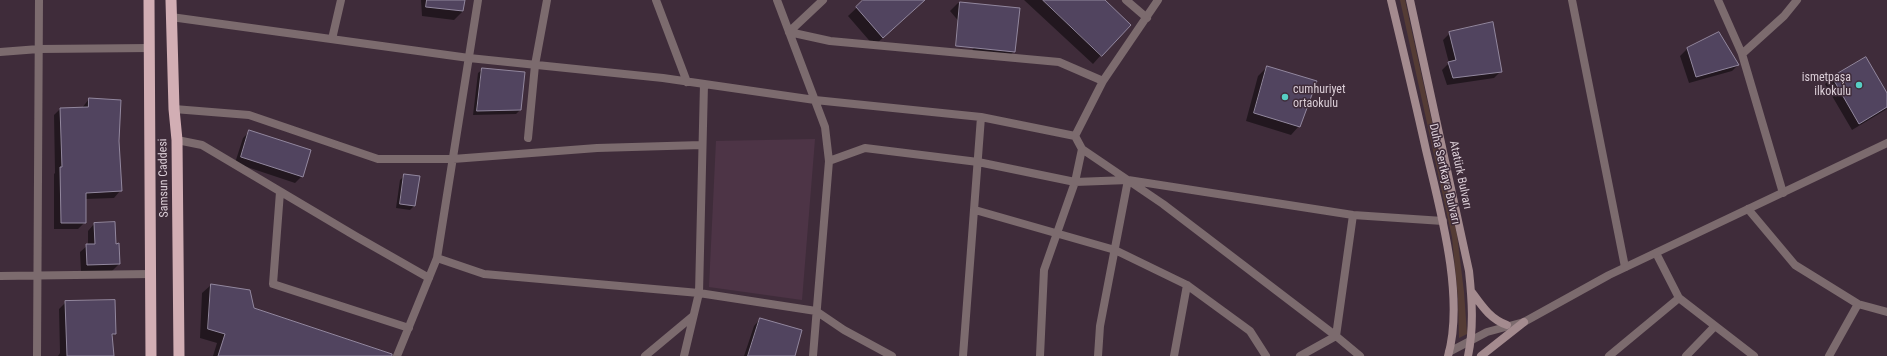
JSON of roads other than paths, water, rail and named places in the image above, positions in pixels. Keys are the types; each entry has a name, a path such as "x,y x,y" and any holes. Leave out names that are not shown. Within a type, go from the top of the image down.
{"highway":[{"name":"Samsun Caddesi","path":"149,0 151,356"},
{"name":"Samsun Caddesi","path":"171,0 174,109 177,140 179,356"}],"main road":[{"name":"Duha Sertkaya Bulvarı","path":"1391,0 1443,221 1453,300 1453,326 1449,354"},
{"name":"Atatürk Bulvarı","path":"1410,0 1467,263 1471,291 1472,339 1468,356"},
{"path":"1471,291 1494,319 1508,325"},
{"path":"1481,356 1524,322"}],"street":[{"path":"37,356 39,0"},
{"path":"332,39 341,0"},
{"path":"397,356 437,258 478,0"},
{"path":"528,138 535,65 547,0"},
{"path":"656,0 686,82"},
{"path":"777,0 825,127 829,161 813,356"},
{"path":"789,32 823,0"},
{"path":"1126,0 1147,18"},
{"path":"1075,136 1103,81 1158,0"},
{"path":"1572,0 1625,267"},
{"path":"1718,0 1742,54 1782,193"},
{"path":"1742,54 1784,16 1797,0"},
{"path":"172,16 469,58 704,84 815,100 982,117 1075,136"},
{"path":"789,32 830,41 1059,62 1103,81"},
{"path":"0,52 39,49 150,48"},
{"path":"684,356 699,293 704,84"},
{"path":"174,109 249,115 378,159 453,159 597,148 702,145"},
{"path":"963,356 982,117"},
{"path":"1075,136 1082,149 1164,204 1360,356"},
{"path":"177,140 202,145 429,278"},
{"path":"1449,354 1472,339 1508,325 1524,322 1625,267 1887,143"},
{"path":"829,161 865,148 978,162 1075,182 1128,180 1353,215 1443,221"},
{"path":"1040,356 1044,270 1075,182 1082,149"},
{"path":"1098,356 1100,326 1128,180"},
{"path":"280,192 273,284 409,328"},
{"path":"1748,209 1795,265 1858,304 1887,312"},
{"path":"975,210 1057,232 1115,250 1187,285 1250,331 1266,356"},
{"path":"1336,336 1353,215"},
{"path":"1656,252 1679,298 1754,356"},
{"path":"437,258 484,274 699,293 816,311 844,330 892,356"},
{"path":"0,276 151,274"},
{"path":"1174,356 1187,285"},
{"path":"1609,356 1679,298"},
{"path":"1829,356 1858,304"},
{"path":"646,356 693,316"},
{"path":"1686,356 1715,326"},
{"path":"1300,356 1336,336"},
{"path":"1312,349 1318,356"}],"place":[{"name":"ismetpaşa ilkokulu","path":"1859,85"},
{"name":"cumhuriyet ortaokulu","path":"1285,97"}]}
